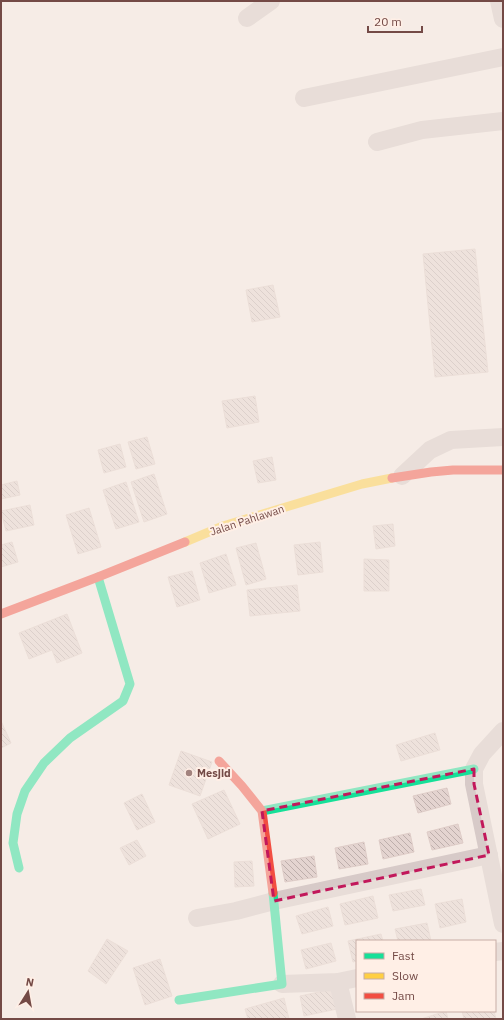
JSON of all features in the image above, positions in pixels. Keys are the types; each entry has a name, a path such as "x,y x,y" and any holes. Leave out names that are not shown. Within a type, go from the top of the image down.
{"main road":[{"name":"Jalan Pahlawan","path":"1,614 98,578 223,526 362,484 402,476 453,470 503,470"},
{"path":"19,868 13,843 17,814 25,791 44,763 70,738 108,710 123,701 130,684 98,578"},
{"path":"178,1000 282,984 274,901 262,811 219,761"},
{"path":"262,811 474,769"}],"street":[{"path":"247,18 271,1"},
{"path":"498,1 503,19"},
{"path":"304,98 503,57"},
{"path":"377,142 422,130 503,121"},
{"path":"402,476 430,450 451,440 503,437"},
{"path":"503,730 482,754 474,769 474,784 503,924"},
{"path":"197,918 236,911 274,901 489,855"},
{"path":"282,984 338,982 356,978"},
{"path":"338,982 348,1019"}],"highlighted area":[{"path":"474,769 474,784 489,855 274,901 262,811"}],"building":[{"path":"475,249 488,372 435,377 423,254"},
{"path":"273,285 280,317 252,322 246,290"},
{"path":"255,396 259,422 227,428 222,401"},
{"path":"147,437 155,464 136,469 128,442"},
{"path":"120,444 126,467 104,473 98,450"},
{"path":"272,457 276,480 258,483 253,461"},
{"path":"154,474 167,514 144,522 131,482"},
{"path":"17,481 20,495 1,499 1,485"},
{"path":"126,482 139,522 116,529 103,490"},
{"path":"30,505 34,525 6,531 1,511"},
{"path":"89,508 101,547 78,554 66,515"},
{"path":"393,524 395,546 376,549 373,526"},
{"path":"12,542 18,562 1,567 1,545"},
{"path":"320,542 323,572 298,575 294,545"},
{"path":"256,543 266,579 246,585 236,548"},
{"path":"226,554 236,585 209,593 200,563"},
{"path":"364,559 389,560 389,591 364,591"},
{"path":"192,571 200,600 177,607 168,577"},
{"path":"297,585 300,611 250,616 247,590"},
{"path":"67,614 82,653 57,663 52,650 29,659 19,633"},
{"path":"1,721 11,743 1,748"},
{"path":"435,733 440,750 401,761 396,745"},
{"path":"181,751 212,762 200,796 169,785"},
{"path":"447,788 451,804 418,813 413,796"},
{"path":"224,790 240,824 208,839 192,804"},
{"path":"142,794 155,822 137,830 124,803"},
{"path":"458,824 463,843 432,850 427,832"},
{"path":"410,833 414,852 383,859 379,840"},
{"path":"137,840 146,856 129,865 120,848"},
{"path":"364,842 368,864 339,869 335,848"},
{"path":"314,856 317,877 285,882 281,861"},
{"path":"252,861 254,886 235,887 234,862"},
{"path":"421,889 425,905 393,911 389,895"},
{"path":"373,896 378,918 345,925 340,904"},
{"path":"462,899 466,922 440,928 435,904"},
{"path":"328,907 333,926 302,934 296,916"},
{"path":"427,923 431,940 398,940 395,929"},
{"path":"381,934 383,940 356,940 356,961 353,962 348,941"},
{"path":"107,939 128,951 106,984 88,971"},
{"path":"331,943 336,961 306,969 301,950"},
{"path":"160,959 172,996 145,1005 133,968"},
{"path":"333,989 337,1009 304,1016 300,996"},
{"path":"284,998 289,1019 248,1019 245,1009"},
{"path":"446,1012 448,1019 421,1019"},
{"path":"462,1012 494,1012 496,1019 464,1019"}],"traffic: fast":[{"path":"19,868 13,843 17,814 25,791 44,763 70,738 123,701 130,684 98,577"},
{"path":"262,811 474,769"},
{"path":"179,1000 282,984 273,893"}],"traffic: slow":[{"path":"185,542 223,526 362,484 392,478"}],"traffic: jam":[{"path":"392,478 453,470 503,470"},
{"path":"1,614 185,542"},
{"path":"219,761 262,811 273,893"}],"place":[{"name":"Mesjid","path":"189,773"}]}
